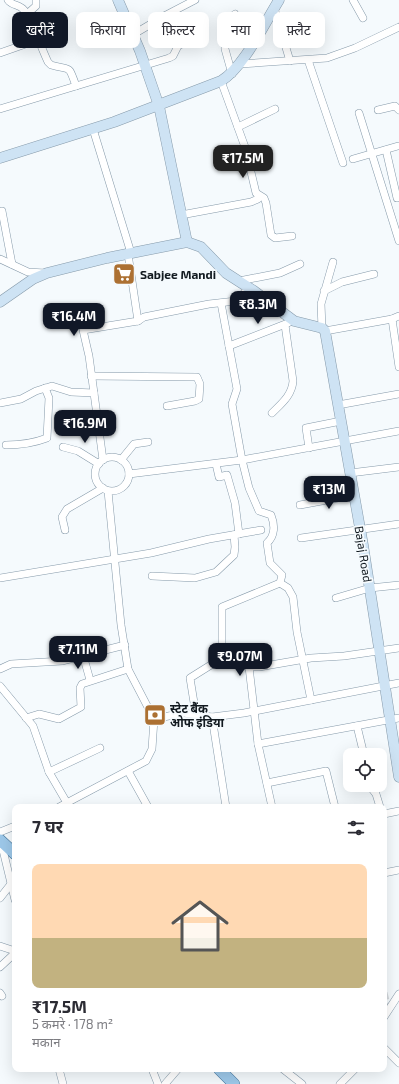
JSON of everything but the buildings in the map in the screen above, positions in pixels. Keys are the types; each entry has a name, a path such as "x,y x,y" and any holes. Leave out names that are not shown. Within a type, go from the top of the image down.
{"main road":[{"path":"1,840 12,851"},
{"path":"222,1072 234,1084"},
{"path":"231,1072 244,1084"}],"street":[{"path":"8,0 11,4 19,5 25,12"},
{"path":"29,12 36,6 36,0"},
{"path":"118,0 124,12"},
{"path":"140,30 195,0"},
{"path":"353,0 363,18"},
{"path":"265,22 276,4"},
{"path":"276,4 290,61"},
{"path":"240,64 308,60 338,55 399,27"},
{"path":"0,53 14,48"},
{"path":"41,48 51,65 67,67 70,69 76,86"},
{"path":"139,48 159,106 187,242"},
{"path":"0,109 172,57 177,48"},
{"path":"0,158 93,129 159,106 221,81 232,74 250,48"},
{"path":"226,49 232,74"},
{"path":"308,60 343,163"},
{"path":"181,215 251,202 258,199 245,147 221,81"},
{"path":"378,110 396,106 399,110"},
{"path":"238,127 275,110"},
{"path":"359,113 399,241"},
{"path":"93,129 129,253 138,321"},
{"path":"353,159 398,146"},
{"path":"386,150 398,198 387,199"},
{"path":"258,195 265,200 273,237 292,236"},
{"path":"2,211 12,264"},
{"path":"0,302 33,279 47,273 129,253 187,242 201,247 226,273 249,288 290,323 324,330 392,319 399,316"},
{"path":"0,259 28,272 47,273"},
{"path":"324,330 320,310 333,262"},
{"path":"239,281 280,273 300,264"},
{"path":"324,291 342,282 374,274"},
{"path":"101,462 92,376 83,330 138,321 151,316 221,302 236,301 249,288"},
{"path":"221,302 237,389 232,404 242,460 259,511 272,515 274,522 272,538 267,543 270,563 282,575 280,583"},
{"path":"392,319 397,337 399,367"},
{"path":"229,346 290,323"},
{"path":"272,413 291,392 292,388 293,381 290,323"},
{"name":"Bajaj Road","path":"324,330 361,530 385,685 395,719 399,777"},
{"path":"92,376 197,377 200,384 199,399 167,406"},
{"path":"0,403 21,399 36,390 52,386 71,392 94,393"},
{"path":"6,445 19,445 46,438 49,398 45,388"},
{"path":"338,405 399,394"},
{"path":"309,448 306,428 341,422"},
{"path":"129,474 242,460 399,431"},
{"path":"122,460 134,444 148,442"},
{"path":"63,447 78,451 101,462"},
{"path":"0,686 33,726 49,772 67,803 146,760 152,749 154,719 128,669 121,625 115,558 105,489 96,479 95,473 101,462 110,457 122,460 128,468 129,474 127,484 113,491 105,489 67,510 62,517 65,530"},
{"path":"152,576 195,578 216,572 234,555 236,534 235,503 227,475 219,477 216,464"},
{"path":"350,473 399,467"},
{"path":"300,505 354,495"},
{"path":"301,538 399,524"},
{"path":"0,578 151,553 236,534 261,530"},
{"path":"222,658 222,607 280,583"},
{"path":"280,583 288,588 293,597 297,632 311,700"},
{"path":"336,598 370,588 399,585"},
{"path":"0,669 11,664 62,661 125,645"},
{"path":"222,658 249,667 259,667 303,659 399,648"},
{"path":"83,655 90,680"},
{"path":"196,715 190,678 222,658"},
{"path":"249,667 258,744 271,804"},
{"path":"26,718 39,714 59,719 76,711 82,704 81,685 90,680 128,669"},
{"path":"154,719 183,713 212,717 253,711 399,683"},
{"path":"212,717 226,804"},
{"path":"258,744 395,719"},
{"path":"358,726 363,748"},
{"path":"49,772 100,748"},
{"path":"128,771 146,804"},
{"path":"267,783 326,771 334,804"},
{"path":"374,792 379,804"},
{"path":"387,813 399,811"},
{"path":"0,898 11,884 1,840 12,829"},
{"path":"387,872 399,870"},
{"path":"0,946 12,951"},
{"path":"0,967 12,955"},
{"path":"387,1012 399,994"},
{"path":"387,1051 399,1062"},
{"path":"60,1072 63,1084"},
{"path":"153,1072 158,1084"},
{"path":"164,1084 175,1072"},
{"path":"289,1072 302,1084"},
{"path":"340,1084 352,1072"}],"tunnel":[{"path":"387,1004 389,1012"}],"place":[{"name":"Sabjee Mandi","path":"124,274"},
{"name":"स्टेट बेैंक ओफ इंडिया","path":"155,715"}]}
